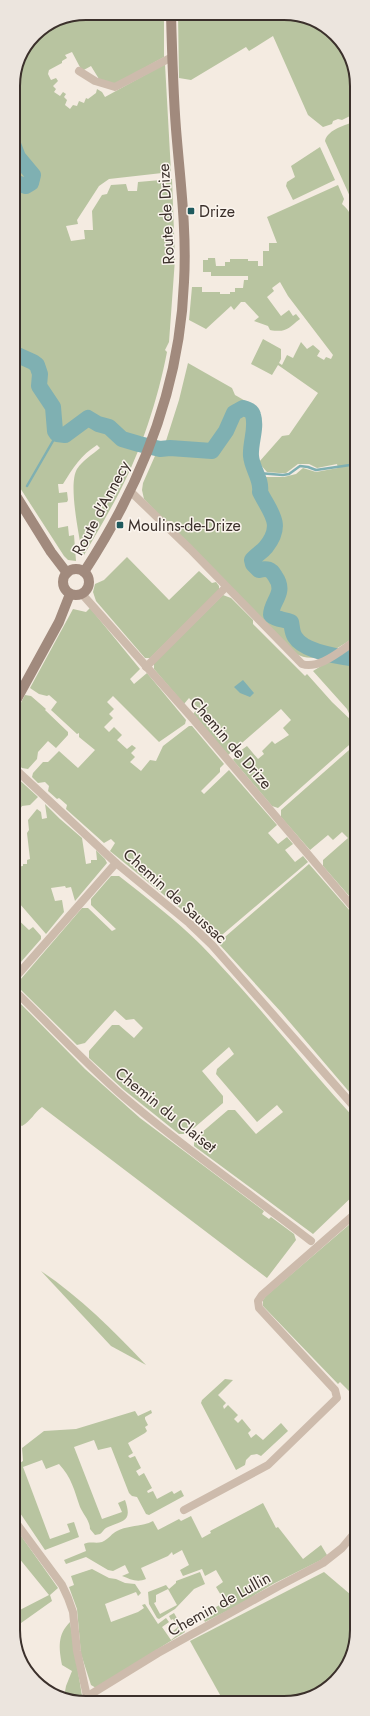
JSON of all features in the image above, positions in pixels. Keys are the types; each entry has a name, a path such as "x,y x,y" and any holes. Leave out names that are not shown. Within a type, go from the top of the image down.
{"main road":[{"name":"Route de Drize","path":"145,458 162,411 176,354 182,319 184,239 172,57 171,20"},
{"name":"Route d'Annecy","path":"84,572 130,492 145,458"},
{"path":"20,502 67,573"},
{"path":"75,569 84,572 89,582 88,588 82,594 70,594 64,588 63,584 63,580 67,573 75,569"},
{"path":"20,693 59,622 70,594"}],"street":[{"path":"79,71 95,81 115,87 172,57"},
{"path":"130,492 302,664 312,665 327,659 350,644"},
{"path":"146,667 226,587"},
{"name":"Chemin de Drize","path":"82,594 96,608 213,742 350,904"},
{"name":"Chemin de Saussac","path":"20,774 116,863 189,923 212,946 350,1102"},
{"path":"20,972 116,863"},
{"name":"Chemin du Claiset","path":"20,996 80,1056 124,1096 311,1241"},
{"path":"184,1510 268,1465 337,1398 335,1390 259,1308 258,1301 268,1290 350,1218"},
{"path":"20,1528 62,1585 68,1598 73,1612 77,1651 87,1696"},
{"name":"Chemin de Lullin","path":"93,1696 158,1653 279,1586 324,1563 342,1548 350,1538"}],"green space":[{"path":"86,20 164,20 164,57 115,84 99,79 91,66 82,71 72,52 65,55 67,58 62,61 62,63 49,70 48,74 51,80 56,78 58,81 53,86 56,89 54,92 60,96 63,92 66,94 64,97 67,100 65,105 70,109 73,105 77,106 79,101 84,103 86,98 88,99 96,93 97,89 102,92 105,97 165,64 171,172 109,179 99,186 77,220 78,224 66,226 71,241 85,239 84,230 93,230 92,211 102,195 107,194 111,185 126,184 128,191 137,191 138,182 172,179 175,259 169,342 165,350 167,352 154,406 135,460 111,509 84,555 82,553 75,510 75,476 77,469 82,463 100,448 97,445 86,453 74,467 63,484 58,484 59,493 67,492 68,500 67,502 58,503 58,528 68,526 69,536 74,535 76,561 68,560 20,488 20,82 22,69 27,57 42,36 65,24"},
{"path":"178,20 297,21 309,25 328,36 339,49 348,69 350,86 350,116 342,120 338,119 333,121 332,124 323,127 308,115 273,36 249,51 246,47 191,80 179,78"},
{"path":"350,123 350,197 325,141 333,130"},
{"path":"320,147 335,180 293,200 286,186 287,182 295,177 291,166"},
{"path":"338,185 344,199 342,204 350,214 350,640 327,654 311,658 303,657 295,653 174,530 176,526 172,521 165,521 144,499 142,490 143,483 158,449 165,444 179,400 188,363 232,388 235,395 259,411 260,424 257,456 259,462 282,436 289,435 318,393 278,365 272,375 251,364 263,339 281,349 281,359 279,363 282,365 287,355 293,358 301,342 307,349 313,345 320,351 317,356 324,360 326,357 331,359 333,355 288,296 280,282 272,288 274,291 267,297 281,316 289,310 293,316 296,314 300,319 287,329 280,331 270,330 268,326 254,321 259,317 245,302 241,302 234,310 231,306 206,329 189,320 192,287 202,287 202,292 220,292 220,294 230,294 230,292 235,292 235,288 243,288 244,280 248,280 248,276 211,276 211,272 203,272 203,260 215,258 216,266 225,266 225,262 230,262 230,259 248,259 248,261 258,261 258,266 263,266 263,251 269,251 269,243 277,243 267,217","holes":["259,463 267,472 286,473 298,464 309,464 317,468 337,464 338,468 316,472 303,468 296,474 284,477 264,477 260,470"]},
{"path":"127,557 169,600 199,571 212,583 216,582 219,586 219,590 150,658 145,658 96,601 93,592 95,584 104,580"},
{"path":"223,595 231,598 253,620 253,624 305,676 307,674 332,702 350,719 350,744 278,808 272,806 233,760 240,751 247,746 258,759 264,754 262,751 272,741 275,744 289,735 283,728 291,720 281,709 228,755 193,714 198,708 189,698 184,704 154,669 154,663"},
{"path":"90,608 140,669 130,679 134,684 147,673 186,720 185,724 159,742 113,696 107,702 114,709 109,714 113,718 104,727 109,732 114,727 122,735 117,740 127,749 132,745 136,748 131,753 135,757 130,762 141,771 150,760 156,761 163,746 189,726 192,726 224,764 220,768 220,772 201,791 204,794 229,770 277,825 268,833 278,844 287,837 293,844 285,850 295,862 303,856 308,862 216,940 202,926 110,851 115,843 111,839 104,843 66,809 67,805 48,791 49,786 45,782 38,783 32,777 33,773 43,762 48,762 59,751 78,768 95,750 79,737 79,733 77,734 51,710 57,702 49,695 39,694 30,688 73,609 86,612"},
{"path":"350,648 350,716 347,709 313,671"},
{"path":"25,695 31,696 68,732 68,735 56,748 48,741 38,752 37,759 28,769 20,766 20,705"},
{"path":"350,749 350,897 323,866 323,860 348,838 342,832 333,840 328,835 310,850 281,817 281,810"},
{"path":"20,780 38,797 30,805 22,806 20,809"},
{"path":"45,804 82,838 86,864 91,863 91,860 97,860 96,850 107,863 75,901 71,887 66,888 65,886 51,888 55,901 62,900 64,912 46,934 20,904 20,866 23,866 23,864 27,864 27,860 30,859 27,833 29,830 28,820 37,809 41,812 42,819 47,818"},
{"path":"309,864 350,911 350,1093 281,1012 218,943"},
{"path":"111,876 119,876 151,901 201,945 221,966 350,1113 350,1199 313,1234 194,1146 194,1139 228,1110 235,1110 256,1134 283,1112 277,1105 257,1122 216,1074 217,1069 234,1054 229,1047 202,1071 223,1096 223,1103 187,1134 179,1134 124,1090 89,1058 89,1051 112,1025 119,1025 134,1038 143,1028 134,1019 126,1020 115,1010 85,1043 77,1045 20,989 20,980 82,908 88,908 112,931 116,929 91,905 91,899"},
{"path":"20,922 29,930 33,927 41,936 41,939 20,963"},
{"path":"20,1003 85,1069 140,1118 264,1211 262,1214 269,1219 271,1217 294,1234 296,1240 267,1278 42,1107 22,1126 20,1125"},
{"path":"350,1224 350,1392 340,1382 338,1384 263,1306 263,1300"},
{"path":"41,1271 96,1315 146,1365 111,1346"},
{"path":"225,1379 233,1380 218,1395 226,1403 223,1406 224,1409 228,1405 238,1415 234,1419 238,1423 242,1419 251,1430 248,1433 251,1438 256,1434 263,1440 281,1423 288,1431 261,1456 257,1454 251,1455 246,1460 245,1465 236,1470 201,1403 202,1400"},
{"path":"151,1410 152,1413 145,1417 148,1425 145,1427 147,1431 128,1443 133,1453 128,1456 130,1458 135,1456 141,1468 136,1471 139,1476 144,1473 152,1488 147,1491 148,1493 153,1491 157,1499 172,1491 174,1494 181,1490 184,1496 149,1515 146,1514 137,1497 132,1496 129,1493 111,1447 98,1450 94,1440 74,1447 102,1519 122,1512 118,1503 125,1500 128,1513 127,1517 122,1522 106,1528 100,1534 95,1535 90,1529 88,1520 80,1507 70,1479 59,1464 46,1469 42,1460 23,1467 50,1539 70,1532 67,1524 74,1522 79,1537 45,1550 20,1513 20,1463 23,1461 22,1448 44,1431 76,1429 135,1411 138,1416"},
{"path":"263,1503 276,1528 278,1527 303,1559 321,1545 327,1555 321,1560 273,1584 237,1606 205,1622 203,1618 207,1612 225,1602 216,1587 223,1582 216,1570 205,1576 202,1569 183,1576 180,1570 189,1565 182,1550 173,1555 172,1552 168,1556 141,1568 146,1579 140,1581 122,1576 129,1573 125,1565 113,1571 108,1570 86,1557 66,1564 64,1560 86,1551 84,1544 102,1542 121,1529 153,1521 158,1530 179,1519 181,1521 191,1516 202,1538 211,1533 210,1531"},
{"path":"20,1534 58,1588 50,1595 52,1601 20,1624 20,1610 49,1595 20,1559"},
{"path":"92,1569 109,1578 125,1583 135,1584 141,1593 138,1596 136,1592 105,1604 111,1622 138,1612 144,1608 142,1605 145,1604 158,1624 166,1618 169,1622 162,1627 171,1640 176,1636 173,1631 178,1627 169,1616 174,1613 185,1632 96,1688 91,1685 81,1654 77,1609 69,1587 74,1585 71,1576"},
{"path":"200,1572 205,1584 194,1589 175,1609 159,1619 149,1604 148,1592 166,1585 169,1589 176,1583 176,1581","holes":["168,1589 177,1605 160,1614 154,1603 156,1602 156,1595"]},
{"path":"324,1572 350,1594 350,1634 345,1655 334,1674 313,1689 305,1692 284,1696 221,1696 190,1641"},
{"path":"70,1622 82,1696 65,1692 72,1671 62,1665 60,1653 61,1637"}],"water":[{"path":"243,680 254,693 250,697 240,693 234,687"}],"waterway":[{"path":"20,159 33,175 31,183 26,186 20,184"},
{"path":"20,356 37,365 40,374 39,386 53,407 55,431 57,434 65,435 88,418 98,424 109,427 122,439 139,444 160,449 170,448 212,451 226,431 234,413 243,408 250,411 254,420 251,451 252,461 260,483 260,492 274,519 275,525 271,539 264,549 252,560 253,564 259,570 270,570 278,582 278,597 273,605 271,615 291,622 295,637 306,646 323,653 350,658"},
{"path":"27,486 57,434"},
{"path":"258,473 283,475 289,474 300,466 316,470 350,465"}],"place":[{"name":"Drize","path":"191,211"},
{"name":"Moulins-de-Drize","path":"120,525"}]}
